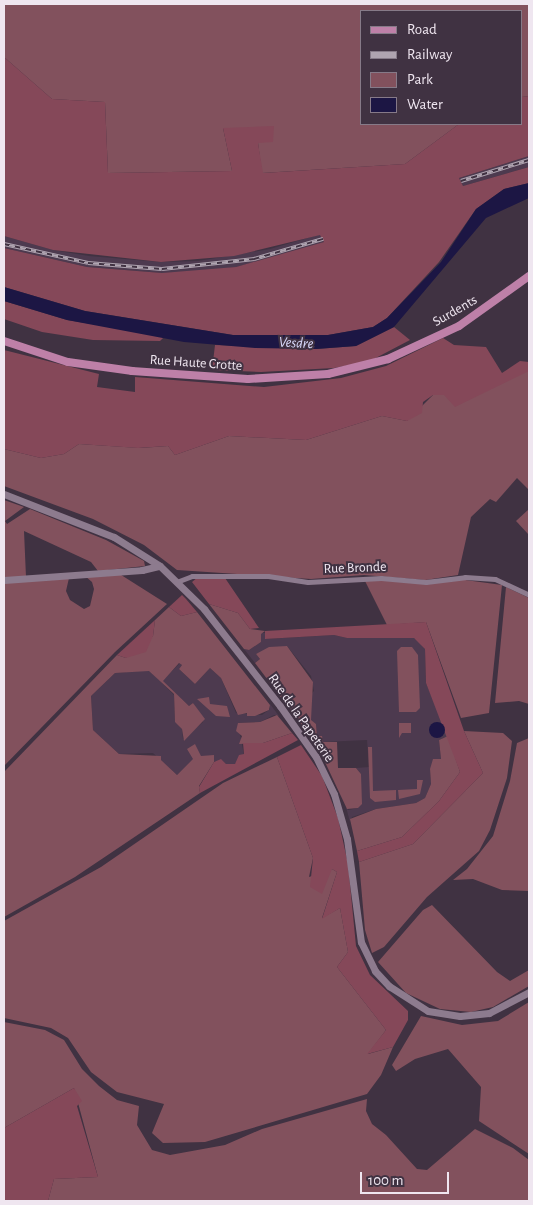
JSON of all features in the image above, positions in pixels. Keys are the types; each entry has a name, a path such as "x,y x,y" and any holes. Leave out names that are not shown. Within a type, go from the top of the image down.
{"main road":[{"name":"Surdents","path":"388,358 459,326 529,276"},
{"name":"Rue Haute Crotte","path":"4,341 68,362 208,378 328,374 388,358"},
{"name":"Rue de la Papeterie","path":"4,494 114,537 160,566 178,581 280,706 327,778 347,839 361,942 383,980 417,1006 449,1016 489,1013 529,992"},
{"path":"4,580 142,570 160,566"}],"street":[{"name":"Rue Bronde","path":"178,581 192,576 268,576 308,582 381,578 426,582 465,576 495,579 529,595"}],"shaded area":[{"path":"4,57 52,99 105,102 108,173 232,171 223,128 274,126 273,142 258,143 263,173 405,164 458,125 523,125 523,97 529,96 529,156 459,178 463,186 529,167 529,183 504,189 476,209 439,262 387,318 373,327 328,335 233,335 85,311 4,287 4,248 87,267 162,273 236,267 324,242 320,235 234,256 161,262 53,250 4,236"},
{"path":"529,156 529,167 463,186 459,178"},
{"path":"321,234 324,242 304,249 236,267 199,272 162,273 87,267 4,248 4,236 53,250 89,256 161,262 198,261 270,249"},
{"path":"4,301 67,320 165,336 160,341 93,340 42,332 4,319"},
{"path":"394,327 410,340 370,361 334,368 261,372 212,370 215,345 316,349 356,346"},
{"path":"443,338 454,345 486,347 502,373 520,361 529,362 529,371 455,407 444,395 433,395 423,402 422,413 407,421 382,416 306,440 229,436 175,455 168,446 138,448 79,444 64,454 41,458 4,449 4,350 99,374 97,387 135,392 135,377 264,387 341,378 386,366"},
{"path":"198,577 225,578 259,628 250,629 238,613 209,604 192,582"},
{"path":"182,595 197,612 181,616 169,607"},
{"path":"155,620 153,636 146,652 126,658 117,655"},
{"path":"426,622 464,731 483,773 413,844 359,862 357,851 402,837 439,801 460,772 426,683 425,649 414,638 347,638 334,635 265,639 265,631"},
{"path":"261,633 265,633 266,639 334,635 347,638 414,638 420,643 425,649 426,683 448,736 439,740 441,759 430,769 431,784 425,798 416,803 376,809 352,817 350,822 346,807 348,810 358,808 361,774 356,768 369,767 367,740 323,742 317,736 316,724 311,721 310,695 314,691 311,676 287,646 256,654 260,659 255,663 244,649 249,650 261,642"},
{"path":"180,663 182,665 179,669 195,684 210,668 221,678 236,713 262,715 270,709 270,704 279,716 274,715 260,722 238,723 244,755 235,764 226,764 221,760 214,762 214,756 197,756 177,775 153,753 119,754 93,730 91,696 115,673 149,670 174,695 175,721 182,729 183,739 203,722 193,703 189,706 162,681"},
{"path":"292,733 298,740 200,793 199,787 214,762 221,759 226,764 235,764 239,755 244,754 243,743 263,743"},
{"path":"301,745 322,776 338,818 348,864 356,946 370,975 408,1011 408,1020 393,1047 367,1054 386,1030 337,967 348,952 340,908 322,919 337,872 332,869 322,894 310,887 313,858 277,757"},
{"path":"74,1088 82,1101 77,1106 98,1177 54,1179 48,1201 4,1201 4,1128"}],"green space":[{"path":"4,4 529,4 529,96 523,97 523,10 360,10 360,125 458,125 405,164 262,173 258,143 223,128 232,171 108,173 105,102 52,99 4,57"},
{"path":"525,370 529,371 529,490 517,478 496,502 490,499 471,517 458,575 425,580 364,575 311,579 177,570 144,545 93,519 4,486 4,449 41,458 64,454 79,444 140,448 168,446 175,455 229,436 306,440 382,416 407,421 433,395 444,395"},
{"path":"4,500 24,507 5,521 7,524 30,509 106,540 144,561 145,566 98,571 91,562 24,531 26,577 4,578"},
{"path":"529,509 529,535 516,521"},
{"path":"118,573 167,604 115,652 4,766 4,582 69,578 66,591 70,600 84,609 90,606 94,589 92,582 85,576"},
{"path":"458,579 502,585 489,713 461,718 426,622 387,625 365,581"},
{"path":"506,587 529,598 529,704 519,701 495,703"},
{"path":"209,604 238,613 250,629 265,631 261,634 261,642 249,650 244,649"},
{"path":"169,607 181,616 197,612 270,705 269,710 255,716 247,716 247,713 238,715 221,678 210,668 195,684 179,669 182,665 179,663 163,681 189,706 193,703 205,719 184,741 182,729 175,722 174,694 149,671 115,673 91,696 93,730 119,754 161,756 161,760 177,775 193,759 187,749 195,744 201,756 214,755 214,762 199,786 200,793 75,877 4,917 4,772 117,655 126,658 153,636 155,620"},
{"path":"287,646 313,682 311,720 316,724 317,736 322,736 323,742 337,742 338,768 356,768 361,774 362,804 358,808 347,809 317,745 255,663 260,659 256,654 269,647"},
{"path":"401,647 412,647 418,655 420,708 416,712 399,712 397,651"},
{"path":"209,697 210,704 227,706 230,717 216,716 197,699"},
{"path":"277,715 292,733 263,743 239,744 242,736 236,731 238,723 260,722"},
{"path":"399,723 411,723 411,733 402,733 399,738"},
{"path":"464,731 503,733 512,741 507,778 490,830 479,851 427,897 384,947 372,953 365,930 359,862 413,844 483,773"},
{"path":"448,736 460,772 439,801 402,837 357,851 350,819 376,809 416,803 425,798 431,784 430,769 433,759 441,759 439,740"},
{"path":"529,738 529,891 502,890 473,879 453,880 467,869 493,836 510,781 517,743"},
{"path":"368,747 372,747 373,791 396,790 396,800 375,802 370,798"},
{"path":"277,757 313,858 309,877 332,869 337,872 322,918 340,908 348,952 337,967 386,1030 368,1054 393,1047 381,1075 367,1094 205,1142 163,1143 152,1133 164,1104 117,1092 91,1072 68,1038 51,1028 4,1018 4,921 101,867 223,783"},
{"path":"417,780 423,780 420,794 399,799 398,790 417,789"},
{"path":"432,905 497,972 510,981 529,970 529,986 493,1007 471,1012 440,1009 406,993 378,962 423,910"},
{"path":"529,1002 529,1154 479,1121 481,1087 448,1049 415,1059 396,1071 392,1065 421,1016 462,1025 498,1021"},
{"path":"4,1022 45,1030 64,1040 82,1069 99,1086 117,1100 139,1106 137,1125 152,1150 170,1155 225,1145 262,1129 367,1099 366,1111 372,1124 386,1135 417,1169 427,1170 475,1129 513,1148 529,1160 529,1201 48,1201 54,1179 98,1177 74,1088 4,1128"}],"water":[{"name":"Vesdre","path":"529,183 529,198 486,218 394,327 356,346 316,349 255,348 184,342 67,320 4,301 4,287 85,311 233,335 328,335 373,327 387,318 441,262 476,209 504,189"},
{"path":"437,722 443,724 445,730 443,736 437,738 431,736 429,730 431,724"}],"railway":[{"path":"461,181 529,160"},
{"path":"4,244 88,263 162,269 254,259 323,239"}]}
